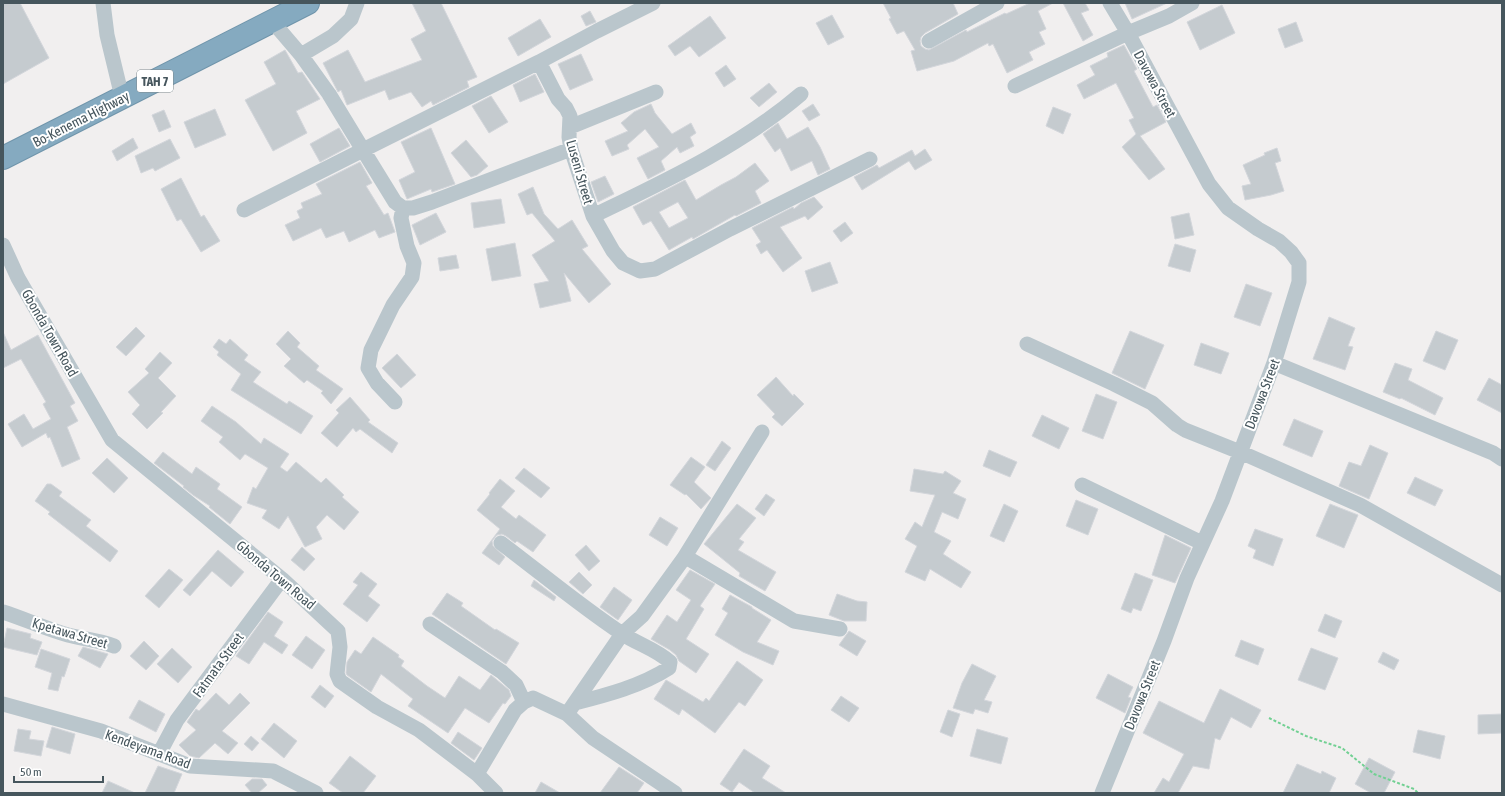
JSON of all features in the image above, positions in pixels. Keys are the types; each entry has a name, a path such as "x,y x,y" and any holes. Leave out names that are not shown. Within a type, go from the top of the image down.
{"highway":[{"name":"Bo-Kenema Highway","path":"3,158 308,3"}],"street":[{"path":"103,3 107,35 122,98"},
{"path":"301,55 332,36 351,19 357,3"},
{"path":"244,210 653,3"},
{"path":"929,41 998,3"},
{"name":"Davowa Street","path":"1102,793 1164,641 1187,578 1222,501 1274,362 1299,282 1299,263 1291,252 1279,241 1258,229 1228,208 1209,184 1128,33 1110,3"},
{"path":"1015,86 1128,33 1169,16 1192,3"},
{"path":"272,21 301,55 328,94 395,202 403,208 413,208 432,202 571,149"},
{"name":"Luseni Street","path":"539,62 558,99 566,108 570,116 569,137 571,149 592,216 613,251 623,263 640,271 654,269 870,159"},
{"path":"570,128 656,92"},
{"path":"592,216 674,176 725,148 776,115 801,94"},
{"path":"395,402 377,383 368,368 371,350 392,305 412,277 414,263 407,246 401,218 403,208"},
{"name":"Gbonda Town Road","path":"3,245 18,278 112,440 282,579 338,631 340,647 337,674 340,681 377,707 419,730 477,774"},
{"path":"1027,344 1152,403 1185,430 1240,452 1360,505 1502,585"},
{"path":"1274,362 1502,459"},
{"path":"571,709 622,634 642,616 684,558 762,432"},
{"path":"1082,485 1202,543"},
{"path":"501,543 622,634 663,655 670,662 669,668 660,674 571,709"},
{"path":"684,558 691,560 794,621 840,629"},
{"name":"Fatmata Street","path":"159,754 177,720 282,579"},
{"name":"Kpetawa Street","path":"3,612 57,632 101,641 114,646"},
{"path":"430,624 502,672 516,685 524,702"},
{"path":"496,793 477,774 516,710 524,702 533,698 571,709 593,738 675,793"},
{"name":"Kendeyama Road","path":"3,704 101,731 190,766 273,771 316,793"}],"path":[{"path":"1269,718 1306,736 1342,748 1374,774 1414,789 1418,793"}],"building":[{"path":"3,3 20,3 49,58 3,84"},
{"path":"412,3 441,3 477,77 467,81 469,87 433,105 431,101 422,107 411,92 389,100 385,90 347,105 341,90 338,92 323,63 348,50 365,82 422,60 411,39 426,31"},
{"path":"883,3 953,3 958,14 925,33 921,37 921,46 929,50 966,30 967,32 1005,13 1006,14 1030,3 1053,3 1038,11 1046,29 1039,32 1045,44 1029,52 1033,60 1007,73 993,44 989,46 988,43 954,61 917,71 911,51 915,50 904,31 897,34"},
{"path":"1063,3 1085,3 1089,10 1081,13 1093,35 1083,41"},
{"path":"1125,3 1167,3 1132,19"},
{"path":"1222,5 1235,33 1200,50 1187,22"},
{"path":"590,11 596,22 586,26 581,16"},
{"path":"832,15 844,37 828,45 816,23"},
{"path":"710,16 726,38 699,57 690,46 675,56 668,46"},
{"path":"540,19 551,37 518,56 508,38"},
{"path":"1296,22 1303,41 1285,48 1278,29"},
{"path":"1124,45 1137,69 1134,71 1153,107 1157,105 1166,122 1140,136 1165,169 1149,180 1122,147 1136,134 1129,120 1134,118 1116,83 1084,99 1077,85 1095,75 1090,66 1108,57 1107,53"},
{"path":"285,50 298,73 302,72 320,99 296,111 307,133 273,151 245,100 276,84 264,62"},
{"path":"581,54 593,80 570,90 558,64"},
{"path":"726,65 736,79 724,87 715,73"},
{"path":"535,74 544,92 520,102 513,85"},
{"path":"769,83 777,92 759,107 750,98"},
{"path":"491,96 508,122 489,133 472,106"},
{"path":"651,104 655,113 672,134 691,123 696,133 690,137 694,146 680,153 677,147 661,161 665,170 648,179 637,158 659,147 645,129 627,145 629,149 612,156 605,141 628,131 621,123 634,112"},
{"path":"813,104 820,115 809,121 802,111"},
{"path":"1053,107 1071,114 1063,134 1046,126"},
{"path":"215,109 226,135 195,148 184,122"},
{"path":"164,110 171,127 159,132 152,115"},
{"path":"778,123 787,139 808,127 820,147 830,169 818,175 812,161 791,171 780,148 775,152 763,134"},
{"path":"339,128 350,146 320,162 310,144"},
{"path":"431,128 455,184 432,192 431,189 407,199 399,180 415,172 401,142"},
{"path":"133,138 138,148 117,161 112,151"},
{"path":"170,139 180,158 155,171 153,168 141,173 135,156"},
{"path":"466,140 488,166 477,175 471,177 451,153"},
{"path":"1277,148 1281,161 1275,163 1284,191 1245,200 1242,186 1251,184 1243,165 1265,155 1264,153"},
{"path":"925,149 932,160 915,170 909,161 862,190 854,177 877,165 879,168 912,150 915,156"},
{"path":"360,162 372,183 366,186 384,215 388,213 395,232 379,238 375,230 349,242 344,231 326,238 321,228 293,241 285,225 300,218 297,211 303,208 301,203 322,194 316,184"},
{"path":"755,163 769,181 755,191 761,203 669,250 651,221 643,225 633,207 685,180 696,200 736,177","holes":["678,202 688,218 669,228 659,212"]},
{"path":"605,176 614,194 598,202 591,182"},
{"path":"181,178 201,217 204,215 220,241 201,252 181,219 177,221 161,189"},
{"path":"533,187 544,214 558,229 572,220 588,246 582,249 611,284 589,303 564,273 571,301 540,308 534,284 549,281 532,255 555,241 532,213 527,215 518,194"},
{"path":"814,197 823,207 808,220 805,216 780,227 802,258 783,272 767,250 761,254 756,245 761,242 752,228 793,207 794,209 801,203"},
{"path":"501,199 505,223 474,228 471,203"},
{"path":"436,213 446,232 420,245 412,225"},
{"path":"1189,213 1194,235 1175,239 1171,217"},
{"path":"845,222 853,233 841,242 833,231"},
{"path":"515,243 521,276 492,281 486,249"},
{"path":"1175,244 1196,250 1190,272 1168,266"},
{"path":"456,255 459,268 440,271 438,258"},
{"path":"830,262 838,283 812,292 805,271"},
{"path":"1246,284 1272,293 1260,326 1234,317"},
{"path":"1329,317 1355,328 1348,346 1353,347 1345,370 1313,359"},
{"path":"136,327 145,336 126,356 116,347"},
{"path":"288,331 300,343 297,347 319,366 316,370 343,389 331,404 321,393 323,391 307,380 304,383 284,366 291,359 276,344"},
{"path":"1130,331 1164,345 1145,389 1112,373"},
{"path":"1436,331 1458,340 1445,370 1423,361"},
{"path":"3,332 11,350 38,335 75,403 70,406 78,421 67,427 80,459 62,467 50,437 48,438 46,433 22,447 8,424 24,414 33,429 51,419 43,404 46,402 21,359 3,368"},
{"path":"219,339 226,344 230,339 248,355 244,360 261,372 253,382 287,404 289,401 313,416 301,434 231,390 241,374 217,355 219,352 213,347"},
{"path":"1201,343 1229,353 1221,374 1194,365"},
{"path":"160,352 172,363 158,378 176,396 161,412 163,413 147,429 132,414 140,405 128,392 149,373 145,369"},
{"path":"397,354 416,375 401,388 382,368"},
{"path":"1395,363 1412,369 1408,380 1443,398 1435,415 1401,398 1400,399 1383,392"},
{"path":"776,377 793,396 794,394 804,404 782,426 772,417 775,414 757,395"},
{"path":"1489,378 1502,385 1502,413 1477,400"},
{"path":"1096,394 1117,402 1103,439 1082,431"},
{"path":"350,397 370,420 368,422 398,443 392,453 360,429 356,432 353,428 337,447 321,433 339,413 336,410"},
{"path":"212,406 236,422 261,444 264,438 289,454 280,467 287,472 296,462 321,483 326,478 344,495 342,497 359,512 344,530 327,515 316,527 322,539 305,547 288,516 279,529 262,518 267,510 247,503 253,487 256,489 268,468 245,454 240,460 219,442 223,437 201,421"},
{"path":"1042,415 1069,428 1059,449 1032,436"},
{"path":"1294,419 1323,431 1312,457 1283,445"},
{"path":"722,441 731,448 715,471 706,465"},
{"path":"1370,445 1388,453 1369,499 1339,486 1349,462 1361,466"},
{"path":"989,450 1017,462 1010,477 983,466"},
{"path":"163,452 192,474 196,467 220,484 217,489 242,507 230,524 209,507 210,506 193,495 183,487 184,486 154,463"},
{"path":"691,457 705,467 694,482 711,498 701,509 686,494 685,495 670,485"},
{"path":"107,458 128,478 114,493 92,473"},
{"path":"524,468 550,488 541,498 515,478"},
{"path":"914,469 943,474 945,471 961,481 953,493 966,499 958,519 942,512 934,532 951,541 943,554 971,572 961,588 930,569 925,581 905,572 917,546 905,539 915,522 922,527 935,495 910,491"},
{"path":"1415,477 1443,490 1435,506 1407,493"},
{"path":"500,479 515,491 501,507 516,519 519,515 546,535 533,552 517,541 515,543 502,534 497,535 492,541 493,546 505,557 499,565 482,553 500,529 477,510"},
{"path":"47,484 51,484 62,492 59,496 91,520 86,526 118,551 110,562 48,514 50,512 35,501"},
{"path":"766,494 775,500 764,516 755,509"},
{"path":"1076,500 1098,509 1088,535 1066,526"},
{"path":"737,504 756,518 739,539 744,542 738,550 776,572 765,591 739,576 740,573 704,544"},
{"path":"1004,504 1018,511 1004,542 990,536"},
{"path":"1330,504 1358,515 1344,548 1316,536"},
{"path":"660,517 678,528 667,546 649,535"},
{"path":"1255,529 1283,539 1273,566 1253,558 1256,550 1248,546"},
{"path":"1165,535 1191,548 1175,583 1152,575"},
{"path":"586,545 600,561 589,571 575,555"},
{"path":"302,547 315,559 304,571 291,560"},
{"path":"218,550 244,572 231,587 212,571 190,596 183,590"},
{"path":"169,569 183,580 159,608 145,596"},
{"path":"690,570 715,584 700,606 704,609 686,639 709,654 696,673 679,661 676,655 670,650 651,639 667,615 677,622 691,600 676,590"},
{"path":"361,572 377,584 368,596 380,605 367,622 343,604 358,585 353,582"},
{"path":"579,572 592,585 583,594 569,582"},
{"path":"1135,573 1153,580 1141,611 1133,608 1131,613 1121,609"},
{"path":"534,580 556,597 554,601 531,586"},
{"path":"614,587 632,600 618,620 600,607"},
{"path":"447,593 463,603 461,606 495,630 496,629 519,643 506,664 432,614"},
{"path":"837,594 857,601 867,602 866,621 844,621 829,615"},
{"path":"730,595 752,607 771,620 757,642 779,651 773,665 743,652 715,635 728,613 722,609"},
{"path":"268,612 283,622 274,636 288,645 282,654 264,642 249,664 236,656"},
{"path":"1325,614 1342,621 1335,638 1318,631"},
{"path":"7,628 31,634 30,638 42,642 37,655 3,647"},
{"path":"849,631 866,641 857,656 839,645"},
{"path":"306,636 325,650 312,669 292,655"},
{"path":"373,637 399,655 398,657 404,661 401,666 445,698 459,676 480,690 491,675 509,690 511,696 505,704 503,703 489,723 465,708 448,733 408,706 413,699 381,674 371,692 347,675 347,662 355,650 361,654"},
{"path":"1241,640 1264,649 1258,665 1235,656"},
{"path":"144,641 159,656 146,670 130,656"},
{"path":"83,647 108,654 100,668 78,656"},
{"path":"172,648 192,667 178,683 157,664"},
{"path":"1311,648 1338,658 1325,690 1298,680"},
{"path":"41,649 70,659 64,677 62,676 58,691 48,689 52,673 35,667"},
{"path":"1383,652 1399,660 1394,670 1378,662"},
{"path":"737,661 763,680 745,706 739,702 715,733 682,709 679,715 654,699 666,680 703,702 706,698 709,701"},
{"path":"972,664 996,676 984,700 992,702 988,713 975,709 973,714 953,708 962,683"},
{"path":"1108,674 1133,687 1128,697 1131,698 1125,713 1096,698"},
{"path":"320,685 334,696 325,708 311,697"},
{"path":"1220,689 1261,710 1251,728 1231,717 1220,740 1215,738 1209,769 1193,766 1178,793 1154,793 1163,778 1169,782 1184,754 1143,733 1159,701 1204,723"},
{"path":"216,693 229,705 240,693 250,703 222,731 238,743 228,754 215,743 199,758 190,756 179,745 196,730 187,722 196,709 199,711"},
{"path":"841,696 859,708 849,722 831,710"},
{"path":"139,700 165,714 156,732 129,718"},
{"path":"948,710 960,714 952,737 940,732"},
{"path":"1502,714 1502,733 1478,734 1478,715"},
{"path":"274,723 297,741 284,758 261,739"},
{"path":"52,727 75,734 70,754 46,747"},
{"path":"18,729 31,731 29,739 44,741 41,756 14,751"},
{"path":"977,729 1008,738 1001,764 970,756"},
{"path":"1418,730 1445,736 1440,759 1413,752"},
{"path":"458,732 482,748 474,760 451,743"},
{"path":"251,736 259,743 252,751 244,744"},
{"path":"744,749 770,766 762,778 786,793 755,793 739,782 732,792 720,784"},
{"path":"350,756 376,776 363,793 343,793 329,783"},
{"path":"1369,758 1395,772 1384,793 1371,793 1355,784"},
{"path":"1297,764 1321,774 1322,771 1336,778 1329,793 1283,793"},
{"path":"158,766 182,774 174,793 145,793"},
{"path":"619,767 644,783 637,793 600,793"},
{"path":"252,779 262,779 267,785 258,793 252,793 245,785"},
{"path":"108,781 135,793 102,793"},
{"path":"541,782 560,793 535,793"}]}
